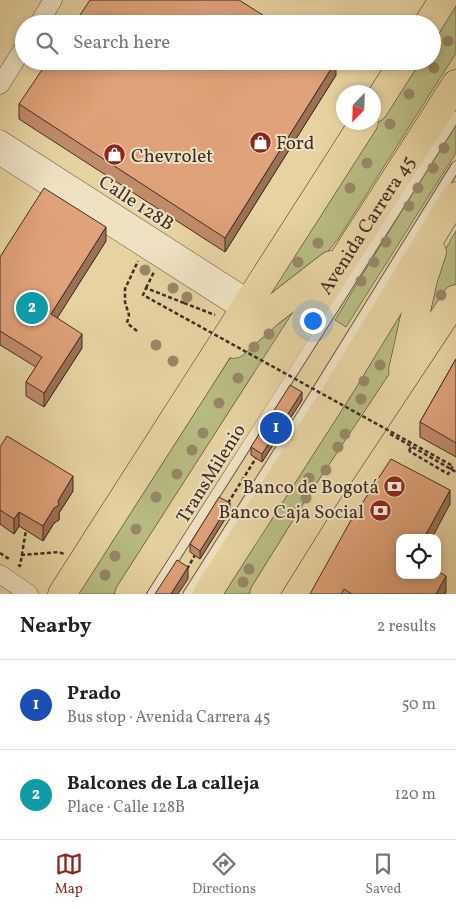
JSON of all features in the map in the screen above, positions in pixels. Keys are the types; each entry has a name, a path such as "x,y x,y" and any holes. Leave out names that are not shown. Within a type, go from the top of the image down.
{"highway":[{"path":"434,15 443,0"},
{"path":"381,97 398,70"},
{"name":"Avenida Carrera 45","path":"129,594 266,384 348,249 456,84"},
{"path":"62,594 199,381 239,310 359,130"},
{"path":"398,389 422,280 451,204"},
{"path":"207,594 341,385 451,204"},
{"path":"199,381 240,339 348,249"},
{"path":"264,594 456,299"}],"street":[{"path":"44,15 53,0"},
{"path":"0,85 15,61"},
{"name":"Calle 128B","path":"0,139 239,310"},
{"name":"Calle 128B","path":"0,156 239,310"},
{"path":"0,574 29,594"}],"lane":[{"name":"TransMilenio","path":"152,594 456,116"},
{"path":"188,594 305,410 456,166"}],"path":[{"path":"138,331 127,323 127,318 130,315 124,295 140,258"},
{"path":"151,278 143,295 453,466 448,474 409,452 412,447"},
{"path":"146,288 184,303 239,310"},
{"path":"308,386 312,378"},
{"path":"373,425 456,472"},
{"path":"225,508 256,458"},
{"path":"0,553 20,566 26,530"},
{"path":"21,555 59,552 67,557"},
{"path":"182,575 195,555"}],"green space":[{"path":"456,0 456,53 338,239 310,274 253,318 372,130 381,130 381,116 410,70 441,70 441,22"},
{"path":"456,121 456,153 346,327 335,320"},
{"path":"456,231 456,288 423,341 429,297 437,270"},
{"path":"409,291 396,378 255,594 219,594"},
{"path":"299,306 114,594 71,594 228,361 248,340"}],"building":[{"path":"90,0 239,0 263,15 80,15"},
{"path":"42,70 330,70 225,238 19,104"},
{"path":"44,188 106,227 51,314 82,334 44,393 26,382 42,357 0,331 0,257"},
{"path":"456,359 456,443 420,422"},
{"path":"290,385 302,392 262,454 251,447"},
{"path":"7,436 73,476 58,501 59,505 54,508 43,526 19,512 14,519 0,510 0,447"},
{"path":"391,459 450,490 426,534 396,534 396,579 441,579 441,573 446,576 436,594 352,594 344,589 341,594 310,594 350,522"},
{"path":"219,497 230,503 200,551 190,544"},
{"path":"177,560 188,567 171,594 155,594"}],"place":[{"name":"Ford","path":"260,142"},
{"name":"Chevrolet","path":"115,155"},
{"name":"Balcones de La calleja","path":"32,308"},
{"name":"Prado","path":"276,428"},
{"name":"Banco de Bogotá","path":"395,486"},
{"name":"Banco Caja Social","path":"380,511"}]}
